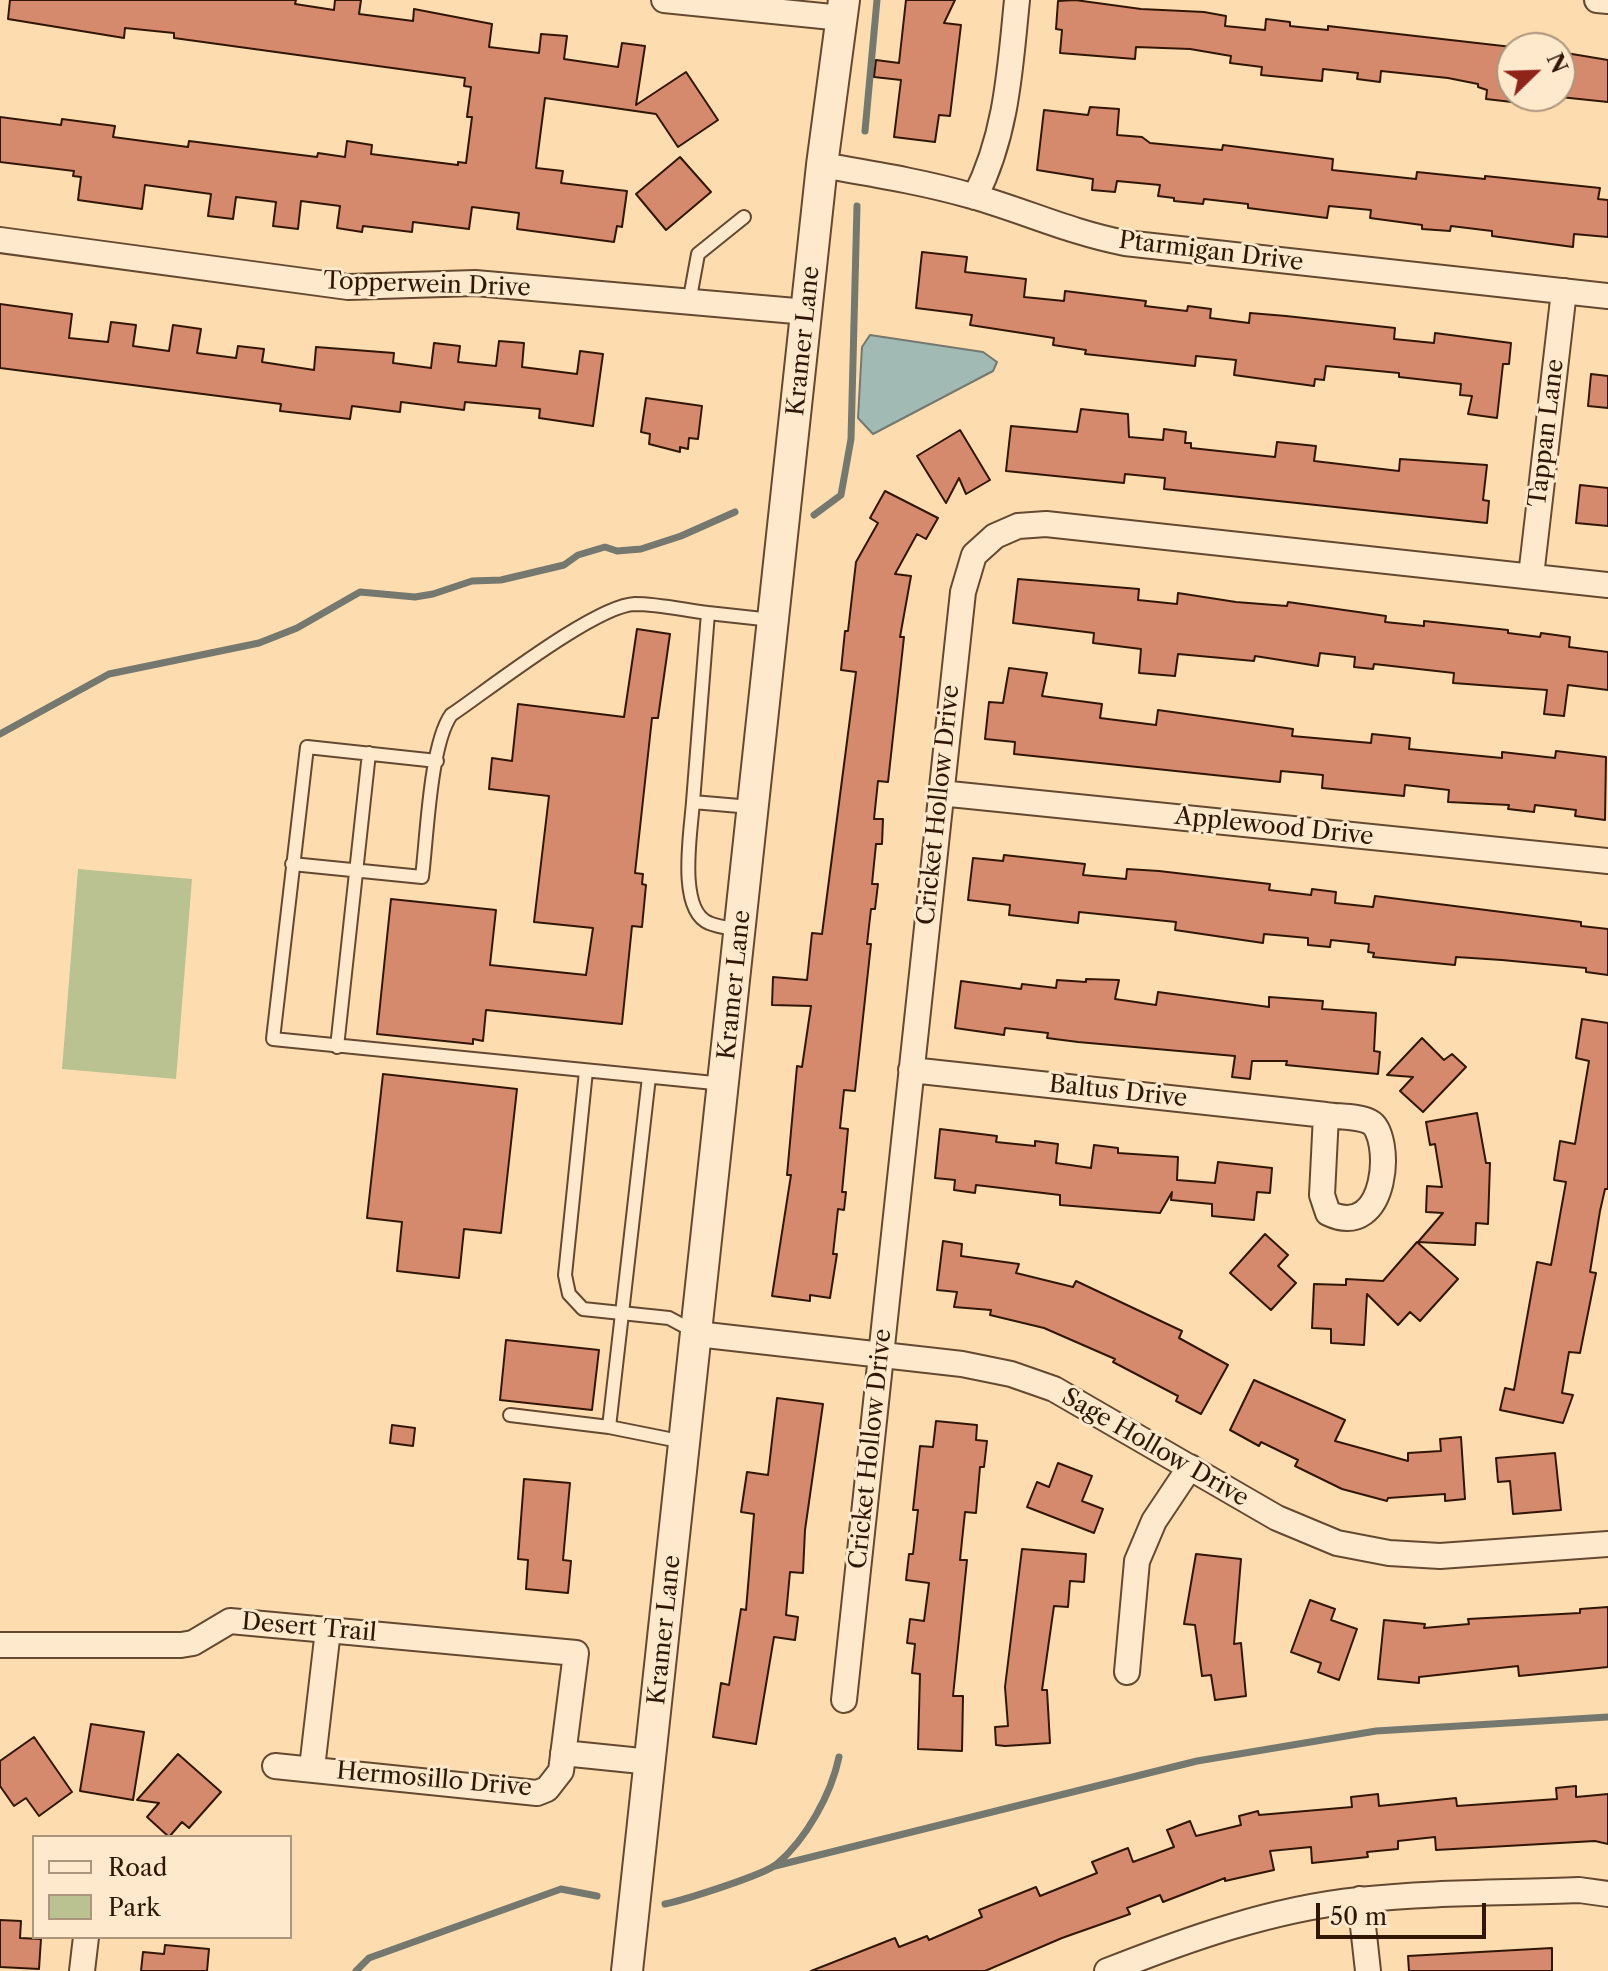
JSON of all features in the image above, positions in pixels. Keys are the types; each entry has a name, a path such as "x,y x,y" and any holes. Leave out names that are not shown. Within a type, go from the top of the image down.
{"street":[{"path":"664,0 843,9"},
{"path":"975,197 992,164 1004,122 1017,0"},
{"path":"1597,0 1608,1"},
{"name":"Kramer Lane","path":"627,1971 822,165 843,9"},
{"name":"Ptarmigan Drive","path":"822,165 910,180 975,197 1077,234 1125,243 1608,296"},
{"name":"Topperwein Drive","path":"0,240 348,287 475,283 807,312"},
{"name":"Tappan Lane","path":"1531,576 1564,291"},
{"name":"Cricket Hollow Drive","path":"844,1700 940,793 963,592 974,555 995,536 1018,526 1046,524 1608,585"},
{"name":"Applewood Drive","path":"940,793 1608,861"},
{"name":"Baltus Drive","path":"911,1070 1326,1115"},
{"name":"Sage Hollow Drive","path":"697,1334 974,1367 1054,1389 1277,1518 1337,1543 1389,1553 1440,1556 1608,1544"},
{"path":"1127,1672 1137,1561 1154,1521 1190,1467"},
{"name":"Desert Trail","path":"0,1645 181,1645 193,1643 230,1621 576,1653"},
{"path":"312,1768 328,1630"},
{"name":"Hermosillo Drive","path":"275,1766 537,1793 556,1780 563,1753 576,1653"},
{"path":"563,1753 651,1762"},
{"path":"1107,1971 1199,1936 1300,1909 1360,1899 1579,1890 1608,1894"},
{"path":"1360,1899 1368,1971"},
{"path":"82,1971 86,1939"}],"lane":[{"path":"689,303 698,254 744,217"},
{"path":"292,864 422,877 442,727 451,715 618,607 635,604 774,620"},
{"path":"708,613 688,891 694,909 706,923 741,930"},
{"path":"437,761 307,747 273,1039 724,1084"},
{"path":"337,1047 369,753"},
{"path":"693,802 754,808"},
{"path":"586,1071 565,1275 569,1294 583,1309 669,1318 697,1334"},
{"path":"609,1427 649,1077"},
{"path":"510,1415 609,1427 686,1443"}],"green space":[{"path":"78,869 192,879 176,1079 62,1069"}],"water":[{"path":"870,335 983,352 997,362 993,371 873,434 858,418 862,347"}],"building":[{"path":"10,0 296,0 295,4 334,10 335,0 361,0 359,14 413,21 414,9 492,24 489,47 539,53 541,34 567,36 564,59 618,67 622,43 645,46 636,105 686,72 718,120 678,147 656,114 545,98 536,168 563,171 561,183 627,191 622,227 617,226 614,242 517,229 519,213 472,207 469,229 413,222 412,232 363,226 362,232 337,228 340,206 301,201 298,229 273,226 276,202 236,197 233,219 208,216 211,194 145,185 142,209 78,200 81,177 73,176 74,171 0,162 0,117 61,125 62,119 115,126 113,137 188,147 189,141 317,157 318,153 345,157 347,141 372,145 371,154 458,165 458,162 466,163 472,117 467,117 471,87 464,86 465,78 174,38 174,33 125,28 124,38 8,19"},
{"path":"906,0 955,0 944,23 961,25 950,116 939,115 935,142 894,137 901,80 874,77 876,60 899,63"},
{"path":"1058,1 1204,12 1226,16 1225,26 1265,30 1266,19 1290,22 1290,26 1328,30 1328,26 1496,45 1496,100 1486,99 1487,90 1478,87 1478,84 1448,78 1381,71 1380,82 1357,79 1358,73 1323,69 1322,81 1261,75 1262,67 1230,63 1231,56 1190,49 1136,47 1135,59 1060,53 1062,30 1056,29"},
{"path":"1576,55 1608,60 1608,102 1576,99"},
{"path":"1090,107 1119,109 1117,135 1142,137 1150,143 1222,150 1223,145 1333,159 1332,170 1416,179 1417,172 1600,188 1598,199 1608,200 1608,237 1574,234 1573,247 1492,236 1492,231 1451,226 1450,231 1422,229 1422,225 1370,218 1371,210 1329,206 1327,218 1204,199 1203,204 1174,201 1174,198 1158,196 1160,185 1117,181 1115,192 1092,190 1093,179 1037,170 1044,110 1088,115"},
{"path":"680,157 711,192 666,230 636,194"},
{"path":"922,252 967,257 965,272 1026,279 1024,297 1064,301 1065,291 1146,301 1145,306 1187,311 1188,306 1211,309 1210,318 1249,323 1250,313 1395,328 1394,339 1434,343 1435,333 1511,343 1509,364 1503,364 1497,418 1468,414 1472,396 1460,395 1461,384 1399,377 1399,373 1326,366 1324,380 1315,379 1314,386 1234,375 1236,360 1196,356 1195,366 1085,354 1086,350 1053,345 1054,338 970,325 972,315 916,308"},
{"path":"0,304 72,314 69,338 108,342 111,322 136,325 133,346 169,351 173,325 201,329 197,353 236,358 238,346 264,349 262,362 314,370 316,347 394,353 393,363 431,368 434,343 460,346 458,362 496,366 499,341 524,343 522,367 577,374 580,351 603,354 593,426 539,418 540,409 465,402 464,410 401,402 400,412 352,406 350,419 280,411 281,404 0,368"},
{"path":"1591,374 1608,376 1608,408 1588,406"},
{"path":"646,398 702,406 698,439 689,438 688,449 680,447 680,452 649,444 650,434 641,432"},
{"path":"1081,409 1128,414 1129,437 1163,440 1164,429 1186,432 1185,443 1191,443 1191,448 1275,457 1277,442 1316,446 1314,461 1399,471 1400,459 1487,465 1483,500 1489,501 1487,523 1164,489 1165,478 1125,474 1124,483 1006,471 1011,426 1077,432"},
{"path":"960,430 990,480 966,494 959,478 946,503 917,456"},
{"path":"1580,485 1608,488 1608,526 1576,523"},
{"path":"885,491 938,518 926,539 917,534 895,574 911,576 900,637 904,637 888,782 878,781 874,819 883,819 882,844 876,844 872,884 878,884 867,944 871,944 855,1091 844,1090 840,1128 848,1129 842,1192 846,1192 844,1210 838,1209 833,1254 837,1254 830,1298 810,1295 810,1301 772,1296 791,1175 787,1175 797,1066 802,1067 811,1006 772,1005 773,977 807,980 812,933 822,934 856,672 841,670 845,631 848,631 856,562 878,523 870,518"},
{"path":"1018,579 1139,589 1138,600 1177,604 1178,593 1236,602 1287,606 1288,602 1386,616 1385,622 1424,626 1424,621 1508,630 1508,633 1540,637 1541,633 1570,637 1569,647 1608,652 1608,690 1568,685 1564,716 1544,714 1547,690 1453,683 1454,673 1374,664 1373,669 1354,667 1355,657 1320,653 1318,666 1255,656 1254,661 1178,654 1175,676 1139,673 1141,649 1093,643 1094,633 1013,623"},
{"path":"637,629 670,634 658,718 652,718 635,873 643,874 642,884 646,885 642,927 632,926 622,1024 486,1010 483,1041 473,1039 473,1044 377,1034 391,899 496,910 490,965 586,975 593,928 534,922 549,796 489,789 492,758 512,761 518,704 624,717"},
{"path":"1009,668 1047,673 1042,696 1102,704 1100,718 1156,725 1158,710 1293,729 1292,736 1371,743 1372,734 1410,738 1409,749 1502,758 1502,752 1555,758 1556,751 1606,757 1605,820 1575,816 1576,810 1535,805 1534,812 1508,809 1509,805 1448,802 1449,790 1405,785 1404,796 1322,788 1323,775 1281,771 1280,782 1014,754 1015,742 985,739 989,702 1003,703"},
{"path":"1004,855 1085,864 1083,875 1126,879 1127,869 1159,871 1270,884 1269,890 1311,895 1312,889 1336,892 1335,903 1373,907 1375,896 1581,922 1581,926 1608,929 1608,975 1586,972 1586,968 1502,960 1456,957 1455,965 1373,957 1374,953 1368,952 1369,944 1331,940 1330,947 1308,945 1308,938 1264,934 1263,943 1175,930 1176,922 1079,912 1078,923 1009,915 1010,905 968,900 973,858 1003,861"},
{"path":"1086,979 1119,980 1115,999 1156,1005 1158,992 1269,1007 1269,997 1323,1001 1322,1009 1376,1013 1374,1051 1380,1052 1378,1074 1286,1065 1287,1061 1252,1061 1250,1079 1232,1077 1235,1056 1078,1042 1047,1038 1048,1033 1005,1028 1004,1035 955,1028 961,981 1021,989 1022,984 1056,988 1057,980 1086,982"},
{"path":"1582,1019 1608,1023 1608,1189 1605,1189 1600,1211 1590,1272 1596,1273 1580,1353 1569,1352 1562,1393 1573,1395 1563,1423 1500,1410 1505,1388 1514,1390 1537,1262 1551,1265 1566,1182 1554,1180 1560,1141 1575,1144 1589,1061 1576,1058"},
{"path":"1422,1038 1444,1060 1452,1054 1466,1067 1423,1112 1400,1091 1413,1077 1387,1075"},
{"path":"383,1074 517,1089 501,1233 464,1229 459,1278 397,1271 402,1222 367,1218"},
{"path":"1477,1113 1486,1163 1490,1163 1488,1224 1476,1223 1475,1245 1418,1242 1443,1213 1426,1212 1427,1186 1442,1187 1435,1144 1430,1145 1426,1122"},
{"path":"940,1129 997,1136 996,1142 1035,1146 1035,1141 1058,1144 1056,1163 1091,1168 1094,1145 1118,1148 1118,1153 1178,1157 1177,1180 1215,1183 1218,1162 1272,1168 1270,1193 1257,1192 1254,1220 1212,1216 1212,1204 1171,1200 1172,1192 1160,1213 1060,1205 1060,1195 976,1185 975,1193 954,1190 955,1180 935,1178"},
{"path":"1265,1234 1288,1255 1278,1266 1296,1283 1271,1310 1230,1273"},
{"path":"943,1241 962,1244 961,1256 1019,1264 1016,1273 1073,1287 1076,1281 1182,1331 1179,1338 1228,1365 1201,1414 1176,1401 1178,1396 1113,1362 1115,1359 1044,1328 990,1315 991,1310 954,1307 957,1292 937,1290"},
{"path":"1417,1242 1458,1279 1420,1321 1410,1312 1398,1325 1367,1294 1364,1345 1331,1343 1331,1329 1312,1328 1314,1284 1346,1285 1346,1279 1383,1281"},
{"path":"506,1340 599,1350 592,1410 500,1400"},
{"path":"1254,1380 1345,1420 1335,1441 1408,1461 1408,1453 1441,1451 1440,1439 1461,1437 1465,1499 1445,1501 1445,1494 1388,1498 1387,1501 1342,1489 1295,1466 1298,1460 1261,1442 1259,1446 1230,1430"},
{"path":"777,1398 823,1404 805,1530 803,1573 790,1572 786,1615 798,1617 795,1640 774,1637 756,1744 713,1737 721,1683 729,1685 741,1609 746,1610 754,1514 741,1512 747,1472 768,1475"},
{"path":"936,1421 977,1425 976,1440 987,1441 984,1467 980,1467 976,1513 965,1512 960,1560 967,1560 953,1696 963,1696 962,1751 918,1749 920,1674 912,1673 915,1644 907,1643 910,1619 924,1621 929,1583 906,1580 909,1554 913,1554 918,1510 913,1510 920,1446 933,1447"},
{"path":"392,1425 415,1428 413,1446 390,1443"},
{"path":"1555,1453 1561,1510 1513,1514 1510,1481 1498,1482 1496,1458"},
{"path":"1058,1463 1092,1476 1082,1501 1103,1509 1094,1533 1027,1507 1037,1482 1049,1487"},
{"path":"524,1479 570,1483 563,1560 571,1561 568,1593 526,1589 528,1560 518,1559"},
{"path":"1022,1549 1086,1554 1084,1582 1070,1581 1068,1607 1054,1606 1042,1690 1047,1690 1050,1743 1005,1746 996,1745 995,1727 1008,1726 1005,1687"},
{"path":"1196,1554 1241,1559 1234,1644 1241,1643 1246,1696 1215,1700 1211,1675 1202,1676 1195,1625 1184,1624"},
{"path":"1310,1600 1335,1609 1331,1620 1357,1629 1339,1680 1318,1672 1321,1663 1291,1652"},
{"path":"1608,1607 1608,1667 1519,1676 1518,1666 1419,1677 1419,1683 1378,1679 1384,1620 1425,1624 1424,1628 1469,1624 1468,1619 1580,1613 1580,1609"},
{"path":"91,1724 144,1732 133,1800 80,1791"},
{"path":"34,1737 72,1792 39,1816 26,1798 14,1806 0,1786 0,1761"},
{"path":"178,1754 221,1792 189,1828 182,1822 171,1835 147,1817 159,1803 137,1800"},
{"path":"1576,1786 1576,1797 1608,1794 1608,1844 1595,1841 1436,1850 1435,1837 1398,1841 1398,1849 1367,1852 1368,1857 1312,1863 1311,1847 1270,1851 1274,1870 1225,1881 1225,1878 1163,1902 1160,1895 1127,1908 1130,1914 1062,1938 985,1971 811,1971 895,1938 899,1947 927,1936 929,1940 982,1917 979,1910 1036,1887 1040,1896 1097,1873 1092,1862 1128,1848 1133,1862 1174,1847 1167,1830 1190,1821 1196,1836 1241,1825 1239,1816 1258,1811 1259,1815 1352,1807 1351,1797 1378,1794 1379,1806 1456,1798 1457,1806 1557,1799 1556,1788"},
{"path":"0,1920 21,1921 20,1938 41,1939 39,1969 0,1967"},
{"path":"165,1945 209,1949 207,1971 141,1971 143,1952 164,1954"},
{"path":"1552,1948 1552,1971 1409,1971 1408,1956"}],"waterway":[{"path":"865,131 877,0"},
{"path":"814,515 841,495 851,439 857,206"},
{"path":"0,734 109,674 259,643 297,628 360,592 415,597 472,581 501,580 564,565 578,555 605,547 617,551 641,549 681,536 735,512"},
{"path":"775,1866 1197,1761 1376,1731 1608,1717"},
{"path":"665,1904 741,1880 777,1864 798,1842 816,1815 839,1757"},
{"path":"356,1971 369,1958 561,1889 597,1896"}]}
